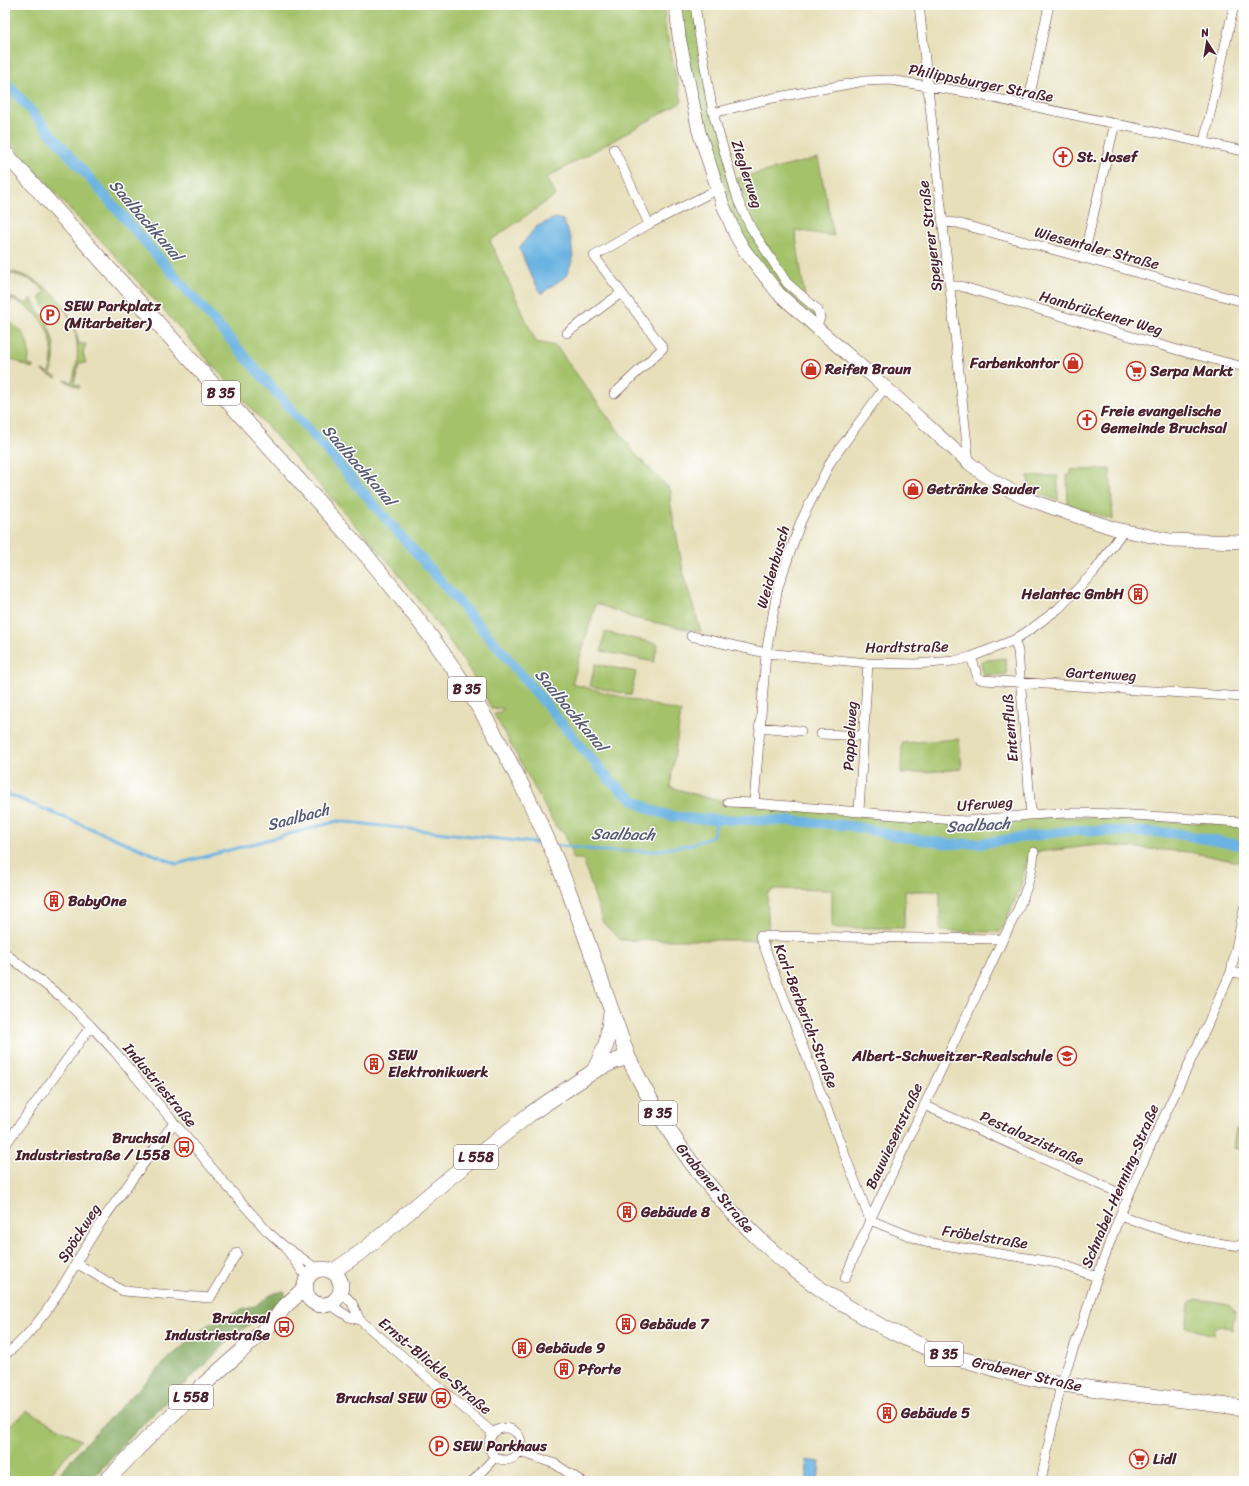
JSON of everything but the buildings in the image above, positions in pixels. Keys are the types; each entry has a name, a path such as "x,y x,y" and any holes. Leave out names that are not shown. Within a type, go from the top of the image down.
{"main road":[{"path":"676,5 679,37 699,132 718,189 736,236 745,251 778,292 969,463 987,477 1022,497 1123,531 1170,540 1244,542"},
{"name":"Grabener Straße","path":"5,153 366,555 409,606 442,650 499,741 553,853 569,892 628,1057 651,1102 671,1135 694,1167 721,1201 751,1233 788,1265 836,1300 885,1329 938,1352 1019,1375 1061,1384 1244,1408"},
{"name":"B 35","path":"594,1071 606,1045 611,1011"},
{"name":"L 558","path":"106,1481 196,1392 274,1320 364,1250 479,1154 530,1114 594,1071 615,1061 628,1057"},
{"path":"322,1283 318,1304 330,1304"}],"street":[{"name":"Zieglerweg","path":"695,5 713,112 738,200 752,228 787,283 818,310 820,318 816,327"},
{"name":"Speyerer Straße","path":"919,5 969,463"},
{"path":"1028,104 1049,5"},
{"path":"1204,142 1234,5"},
{"name":"Philippsburger Straße","path":"713,112 773,98 864,81 890,80 928,85 1028,104 1244,150"},
{"path":"1083,259 1115,123"},
{"path":"614,149 649,224"},
{"path":"614,394 663,348 594,256 649,224 718,189"},
{"name":"Wiesentaler Straße","path":"943,222 957,223 1083,259 1244,302"},
{"name":"Hambrückener Weg","path":"950,286 960,286 1181,351 1244,367"},
{"path":"567,333 621,293"},
{"name":"Weidenbusch","path":"754,803 766,653 778,587 801,521 831,461 885,387"},
{"name":"Hardtstraße","path":"691,636 766,653 868,663 916,664 954,661 971,657 1014,640 1058,609 1094,572 1123,531"},
{"name":"Entenfluß","path":"1014,640 1018,651 1031,814"},
{"name":"Gartenweg","path":"971,657 978,678 983,680 1244,697"},
{"name":"Pappelweg","path":"860,811 868,663"},
{"path":"759,728 801,731"},
{"path":"821,734 864,736"},
{"name":"Uferweg","path":"728,802 860,811 966,821 996,819 1031,814 1080,813 1244,822"},
{"name":"Bauwiesenstraße","path":"846,1278 870,1220 1018,910 1028,884 1034,852"},
{"name":"Schnabel-Henning-Straße","path":"1042,1481 1061,1384 1082,1325 1097,1276 1120,1215 1158,1127 1231,972 1244,909"},
{"name":"Karl-Berberich-Straße","path":"870,1220 760,936 1003,939"},
{"name":"Industriestraße","path":"5,953 61,996 91,1026 227,1186 267,1230 322,1283"},
{"path":"1231,972 1244,974"},
{"path":"5,1145 91,1026"},
{"name":"Pestalozzistraße","path":"924,1105 1128,1197"},
{"name":"Spöckweg","path":"5,1355 30,1333 54,1302 102,1221 174,1123"},
{"path":"1120,1215 1180,1236 1223,1245 1244,1246"},
{"name":"Fröbelstraße","path":"870,1220 925,1242 1058,1263 1097,1276"},
{"name":"Industriestraße","path":"284,1246 306,1261 322,1283"},
{"path":"76,1263 123,1291 210,1298 237,1254"},
{"name":"Ernst-Blickle-Straße","path":"322,1283 352,1303 360,1320 493,1433"},
{"name":"Ernst-Blickle-Straße","path":"330,1304 349,1317 360,1320"},
{"name":"Ernst-Blickle-Straße","path":"495,1457 490,1451 488,1444 493,1433 499,1429 504,1428 515,1432 521,1443 519,1452"},
{"path":"473,1481 495,1457 501,1460 508,1460 515,1457 519,1452 555,1464 581,1481"}],"green space":[{"path":"5,5 664,5 665,27 682,102 546,178 556,195 490,241 536,342 556,346 636,455 671,490 670,501 685,580 701,632 633,618 596,603 572,684 681,712 670,787 711,799 753,805 930,822 1061,816 1244,825 1243,863 1189,852 1099,845 1029,853 1019,892 1000,932 940,931 940,891 905,891 904,928 832,928 832,890 775,889 767,893 769,940 621,940 603,923 583,859 573,859 564,832 556,827 494,714 503,710 503,708 492,709 458,653 392,566 108,248 74,214 5,137"},
{"path":"676,5 695,5 699,33 732,180 818,158 834,236 795,230 805,298 818,310 816,327 745,251 718,189"},
{"path":"5,270 33,279 44,286 63,305 70,317 75,330 79,344 86,344 83,353 86,363 79,363 74,384 80,386 79,388 65,381 72,382 77,361 76,338 72,323 68,316 59,306 55,311 45,308 40,297 45,293 38,284 28,278 5,273"},
{"path":"5,296 27,304 31,298 39,312 53,321 47,325 54,343 54,361 51,374 57,377 56,378 42,371 49,373 52,360 52,348 45,325 29,308 18,302 5,298"},
{"path":"5,321 12,324 22,332 29,350 28,364 34,367 33,369 5,356"},
{"path":"1110,469 1113,520 1068,505 1067,475 1071,475 1071,470"},
{"path":"1028,476 1058,476 1058,501 1029,489"},
{"path":"605,632 658,644 654,662 601,651"},
{"path":"1005,658 1007,674 983,676 981,661"},
{"path":"595,664 636,672 631,695 590,686"},
{"path":"959,739 962,769 901,774 902,743"},
{"path":"1236,1129 1244,1130 1244,1150 1233,1148"},
{"path":"284,1291 286,1296 234,1336 142,1425 90,1481 53,1481 89,1439 169,1358 206,1326 225,1316 257,1305 272,1294"},
{"path":"1196,1299 1229,1305 1235,1312 1232,1330 1225,1327 1218,1327 1214,1329 1213,1335 1186,1327 1189,1304"},
{"path":"28,1411 81,1440 43,1481 8,1481 5,1462 5,1429"}],"water":[{"path":"555,218 563,220 571,239 573,259 566,276 541,294 519,248 536,227"},
{"path":"806,1460 820,1462 818,1481 805,1481 807,1476"}],"waterway":[{"name":"Saalbachkanal","path":"5,81 505,655 587,754 610,780 624,793 637,802 654,811 671,816 695,819 796,821 851,826 903,837 950,844 983,843 1074,830 1173,833 1244,846"},
{"name":"Saalbach","path":"5,793 177,864 338,821 544,844"},
{"name":"Saalbach","path":"555,845 604,851 655,851 692,844 712,837 718,819"}],"place":[{"name":"St. Josef","path":"1063,157"},
{"name":"SEW Parkplatz (Mitarbeiter)","path":"50,315"},
{"name":"Farbenkontor","path":"1073,363"},
{"name":"Reifen Braun","path":"811,369"},
{"name":"Serpa Markt","path":"1136,371"},
{"name":"Freie evangelische Gemeinde Bruchsal","path":"1087,420"},
{"name":"Getränke Sauder","path":"913,489"},
{"name":"Helantec GmbH","path":"1138,594"},
{"name":"BabyOne","path":"54,901"},
{"name":"Albert-Schweitzer-Realschule","path":"1067,1056"},
{"name":"SEW Elektronikwerk","path":"374,1064"},
{"name":"Bruchsal Industriestraße / L558","path":"184,1147"},
{"name":"Gebäude 8","path":"627,1212"},
{"name":"Gebäude 7","path":"626,1324"},
{"name":"Bruchsal Industriestraße","path":"284,1327"},
{"name":"Gebäude 9","path":"522,1348"},
{"name":"Pforte","path":"564,1369"},
{"name":"Bruchsal SEW","path":"441,1398"},
{"name":"Gebäude 5","path":"887,1413"},
{"name":"SEW Parkhaus","path":"439,1446"},
{"name":"Lidl","path":"1139,1459"}]}
